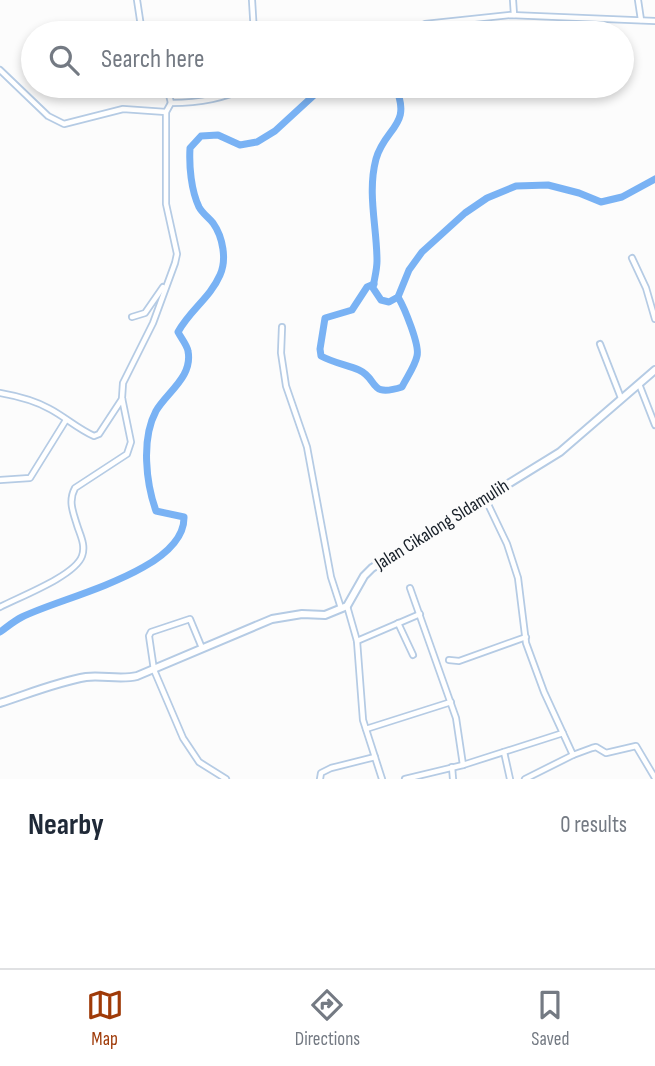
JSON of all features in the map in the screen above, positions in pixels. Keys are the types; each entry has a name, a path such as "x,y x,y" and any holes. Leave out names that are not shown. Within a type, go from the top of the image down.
{"street":[{"path":"137,0 140,21"},
{"path":"252,0 253,21"},
{"path":"513,0 514,15"},
{"path":"638,0 640,20"},
{"path":"455,21 514,15 655,21"},
{"path":"0,70 21,90"},
{"path":"29,98 48,116 64,124 123,108 166,112"},
{"path":"0,607 63,575 78,564 83,548 71,508 75,488 127,454 131,442 122,398 123,383 153,323 177,254 166,204 166,112 171,103 170,98"},
{"path":"171,103 218,98"},
{"path":"632,258 646,288 655,319"},
{"path":"132,317 148,309 161,293 170,274"},
{"path":"282,327 281,353 286,386 307,447 331,577 356,641 363,720 382,779"},
{"path":"600,344 621,398"},
{"name":"Jalan Cikalong SIdamulih","path":"344,607 372,568 559,452 655,370"},
{"path":"639,384 655,425"},
{"path":"0,393 20,397 50,409 82,431 96,436 122,398"},
{"path":"0,480 30,478 66,420"},
{"path":"485,498 507,544 518,578 526,637 544,692 573,755"},
{"path":"410,588 457,725 463,765"},
{"path":"0,703 77,679 104,675 131,677 154,670 272,619 302,614 325,615 344,607"},
{"path":"356,641 420,614"},
{"path":"203,649 190,619 151,632 149,636 154,670 183,738 199,762 226,779"},
{"path":"398,623 413,655"},
{"path":"449,660 459,661 526,637"},
{"path":"366,729 450,702"},
{"path":"405,779 463,765 563,733"},
{"path":"525,779 592,748 596,747 606,753 636,746 655,778"},
{"path":"504,752 510,779"},
{"path":"320,779 321,773 331,768 374,757"},
{"path":"452,767 453,779"}],"waterway":[{"path":"0,632 22,617 118,580 143,567 165,553 179,536 184,517 156,511 148,474 148,434 156,411 187,369 188,351 178,332 216,283 222,269 223,256 216,229 196,200 191,178 190,148 201,136 218,135 240,145 257,142 275,131 311,98"},
{"path":"400,98 399,118 380,148 373,172 377,248 373,288 381,300 389,302 398,297 409,270 422,252 465,213 487,198 516,186 548,185 601,202 622,197 655,179"},
{"path":"374,284 367,287 352,310 325,318 320,349 321,356 359,370 375,386 384,390 402,387 417,356 414,335 398,297"}]}
